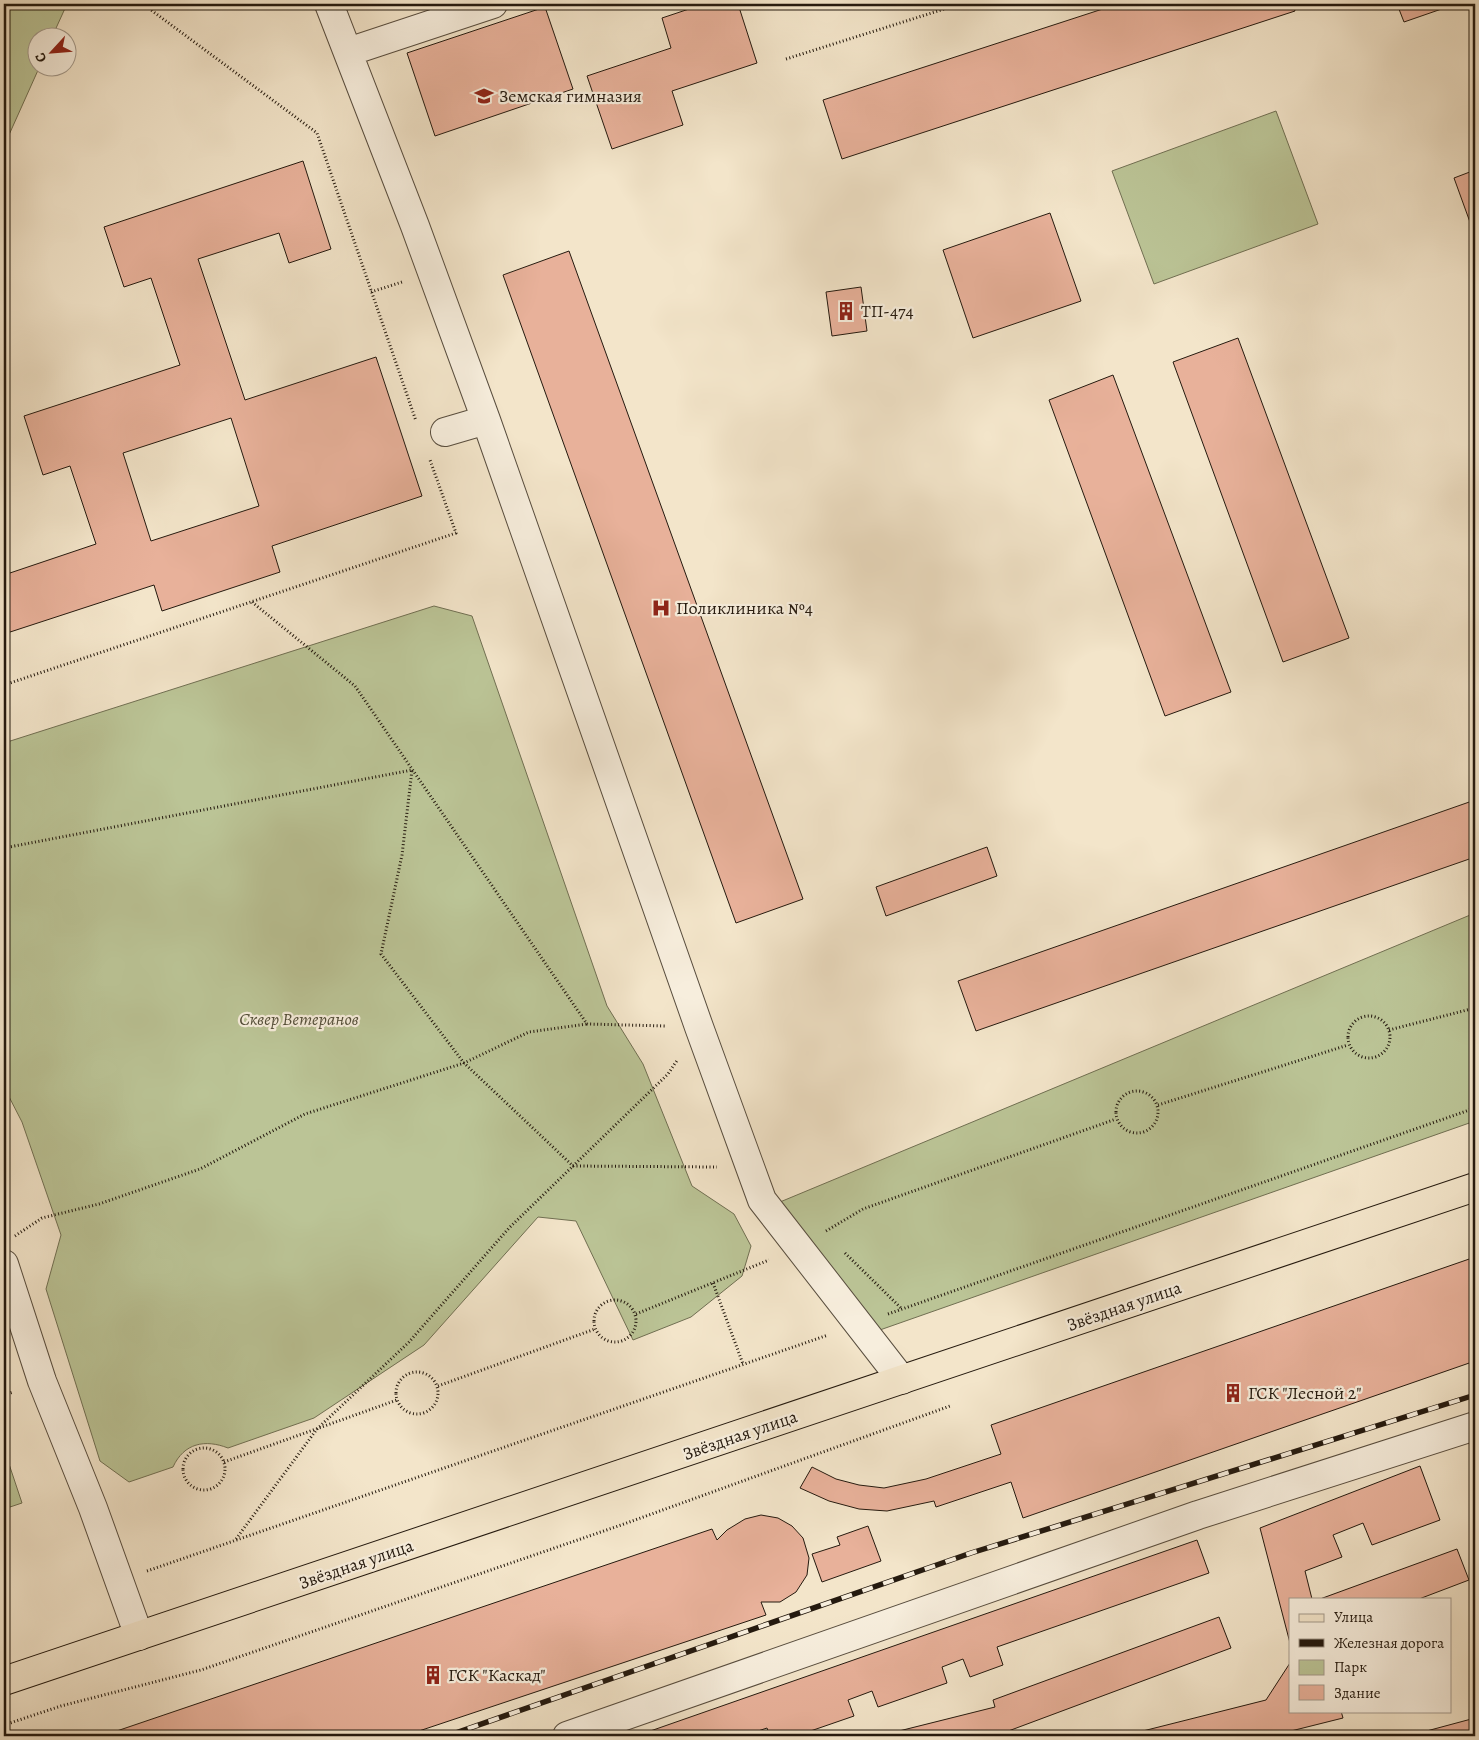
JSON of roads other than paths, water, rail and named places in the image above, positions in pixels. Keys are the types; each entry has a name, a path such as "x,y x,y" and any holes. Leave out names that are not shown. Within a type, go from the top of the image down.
{"main road":[{"name":"Звёздная улица","path":"4,1681 1475,1187"}],"lane":[{"path":"329,4 419,235 486,420 699,1027 762,1200 902,1380"},
{"path":"348,52 493,4"},
{"path":"445,432 486,420"},
{"path":"6,1252 42,1381 139,1636"},
{"path":"567,1736 1198,1516 1475,1426"}],"railway":[{"path":"447,1736 971,1553 1475,1395"}],"place":[{"name":"Земская гимназия","path":"484,96"},
{"name":"ТП-474","path":"846,311"},
{"name":"Поликлиника №4","path":"661,608"},
{"name":"ГСК \"Лесной 2\"","path":"1233,1393"},
{"name":"ГСК \"Каскад\"","path":"433,1675"}],"park label":[{"name":"Сквер Ветеранов","path":"299,1019"}]}
